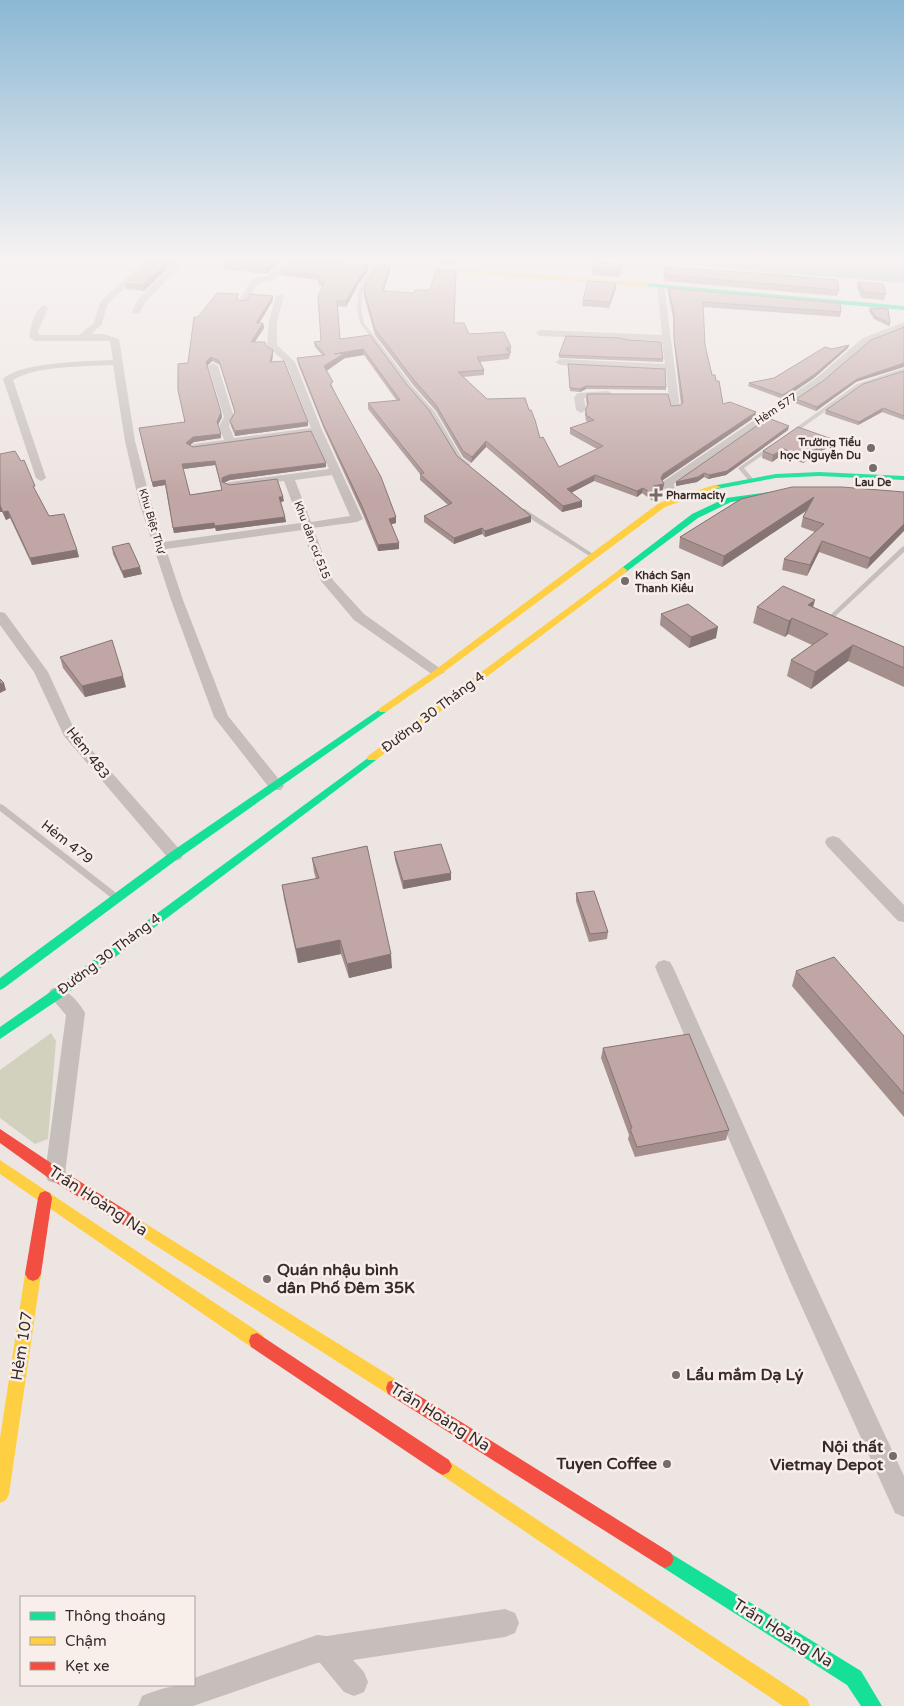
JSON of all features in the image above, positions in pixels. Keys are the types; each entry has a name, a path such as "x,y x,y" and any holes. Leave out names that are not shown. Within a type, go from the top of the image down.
{"main road":[{"name":"Đường 30 Tháng 4","path":"0,985 175,855 438,672 662,505 751,480 776,476 819,474 904,478"},
{"name":"Đường 30 Tháng 4","path":"0,1034 57,994 695,516 729,500 805,489"},
{"name":"Trần Hoàng Na","path":"0,1135 55,1174 854,1678 872,1706"},
{"name":"Trần Hoàng Na","path":"0,1166 800,1706"},
{"name":"Hẻm 107","path":"0,1494 45,1198"}],"street":[{"name":"Khu Biệt Thự","path":"112,339 114,339 130,441 159,546 177,600 221,717 276,786"},
{"path":"159,546 358,520 317,430 290,362 272,346 272,339"},
{"path":"666,339 669,367 668,395 675,408"},
{"name":"Hẻm 577","path":"683,498 669,488 668,483 818,381 870,339"},
{"path":"41,478 8,379 16,374 33,370 117,362"},
{"path":"560,362 669,367"},
{"path":"213,366 220,396 229,417 224,426 230,442"},
{"path":"581,410 581,396 615,394"},
{"path":"194,447 317,430"},
{"path":"230,485 336,471"},
{"name":"Khu dân cư 515","path":"288,477 327,581 359,617 438,672"},
{"name":"Hẻm 483","path":"0,616 41,672 69,733 175,855"},
{"path":"833,842 904,916"},
{"path":"664,966 798,1274 904,1504"},
{"path":"55,1174 76,1013 57,994"},
{"path":"152,1706 318,1649 327,1650 505,1623"},
{"path":"327,1650 354,1682"}],"lane":[{"path":"374,339 411,388 433,413 460,459 473,470"},
{"path":"788,435 859,385 904,370"},
{"path":"751,480 741,468 780,441"},
{"path":"514,503 536,520 593,556"},
{"path":"823,625 904,548"},
{"name":"Hẻm 479","path":"0,807 117,898"}],"green space":[{"path":"51,1033 56,1041 48,1139 35,1144 0,1118 0,1070"}],"building":[{"path":"191,339 253,339 251,342 265,342 266,346 273,350 270,362 284,361 308,422 235,431 230,421 235,412 219,361 211,357 206,362 221,412 217,422 221,434 193,437 186,443 193,447 311,431 326,463 229,475 222,478 222,482 230,485 277,479 283,497 279,497 285,517 215,526 214,523 173,528 165,480 152,482 139,428 185,422 178,390 178,364 188,363","holes":["215,461 222,490 190,495 182,464"]},
{"path":"321,339 373,339 407,385 429,410 457,456 531,516 485,531 482,528 454,538 424,516 452,503 420,474 424,473 368,403 400,400 363,349 334,354 345,353 324,366 333,382 330,384 381,477 396,517 389,519 399,543 378,545 362,506 323,424 297,358 325,355 314,342 321,341"},
{"path":"382,339 507,339 511,347 506,348 510,354 477,357 484,370 458,372 487,399 525,398 535,420 540,438 543,437 559,467 603,446 570,428 594,420 586,415 587,394 668,394 671,406 681,405 683,402 674,339 705,339 712,375 715,375 716,381 719,381 723,404 730,402 756,412 663,474 661,478 664,484 653,486 654,495 643,488 637,491 595,475 567,489 582,501 563,506 486,441 472,457 463,451 436,405"},
{"path":"565,339 622,339 661,342 663,359 559,355"},
{"path":"904,339 904,363 857,379 817,407 796,399 823,381 871,340"},
{"path":"849,345 815,374 783,395 749,383 774,378 825,347 832,349"},
{"path":"568,364 665,369 666,387 586,386 580,389 570,388"},
{"path":"904,371 904,416 883,408 859,422 826,410 863,384"},
{"path":"768,418 789,426 727,471 709,475 704,473 698,477 676,482"},
{"path":"798,427 832,439 804,457 784,449 773,455 763,451"},
{"path":"15,451 21,461 24,460 35,486 33,486 49,516 64,514 77,550 30,558 8,511 3,512 0,505 0,454"},
{"path":"792,487 842,487 904,492 904,524 870,558 822,541 810,565 784,559 824,524 803,517 814,497 724,556 680,537 741,499"},
{"path":"129,543 140,567 122,571 112,547"},
{"path":"783,586 815,600 808,605 904,647 904,668 853,645 815,672 791,660 828,634 792,618 789,621 757,607"},
{"path":"688,604 718,627 691,637 661,614"},
{"path":"112,640 123,676 82,686 60,657"},
{"path":"441,844 451,873 403,881 394,852"},
{"path":"367,846 391,954 347,964 340,940 296,949 282,885 319,878 312,858"},
{"path":"594,891 608,932 590,934 576,893"},
{"path":"834,957 904,1036 904,1094 796,971"},
{"path":"689,1034 729,1130 637,1147 603,1048"}],"traffic: fast":[{"path":"717,487 776,476 819,474 904,478"},
{"path":"623,570 695,516 729,500 798,490"},
{"path":"0,985 175,855 383,710"},
{"path":"0,1034 57,994 372,758"},
{"path":"665,1559 854,1678 872,1706"}],"traffic: slow":[{"path":"383,710 438,672 662,505 717,487"},
{"path":"372,758 623,570"},
{"path":"0,1166 257,1341"},
{"path":"130,1221 394,1388"},
{"path":"0,1494 33,1274"},
{"path":"443,1466 800,1706"}],"traffic: jam":[{"path":"0,1135 55,1174 130,1221"},
{"path":"33,1274 45,1198"},
{"path":"257,1341 443,1466"},
{"path":"394,1388 665,1559"}],"place":[{"name":"Trường Tiểu học Nguyễn Du","path":"871,448"},
{"name":"Lau De","path":"873,468"},
{"name":"Pharmacity","path":"656,495"},
{"name":"Khách Sạn Thanh Kiều","path":"625,581"},
{"name":"Quán nhậu bình dân Phố Đêm 35K","path":"267,1279"},
{"name":"Lẩu mắm Dạ Lý","path":"676,1375"},
{"name":"Nội thất Vietmay Depot","path":"893,1456"},
{"name":"Tuyen Coffee","path":"667,1464"}]}
